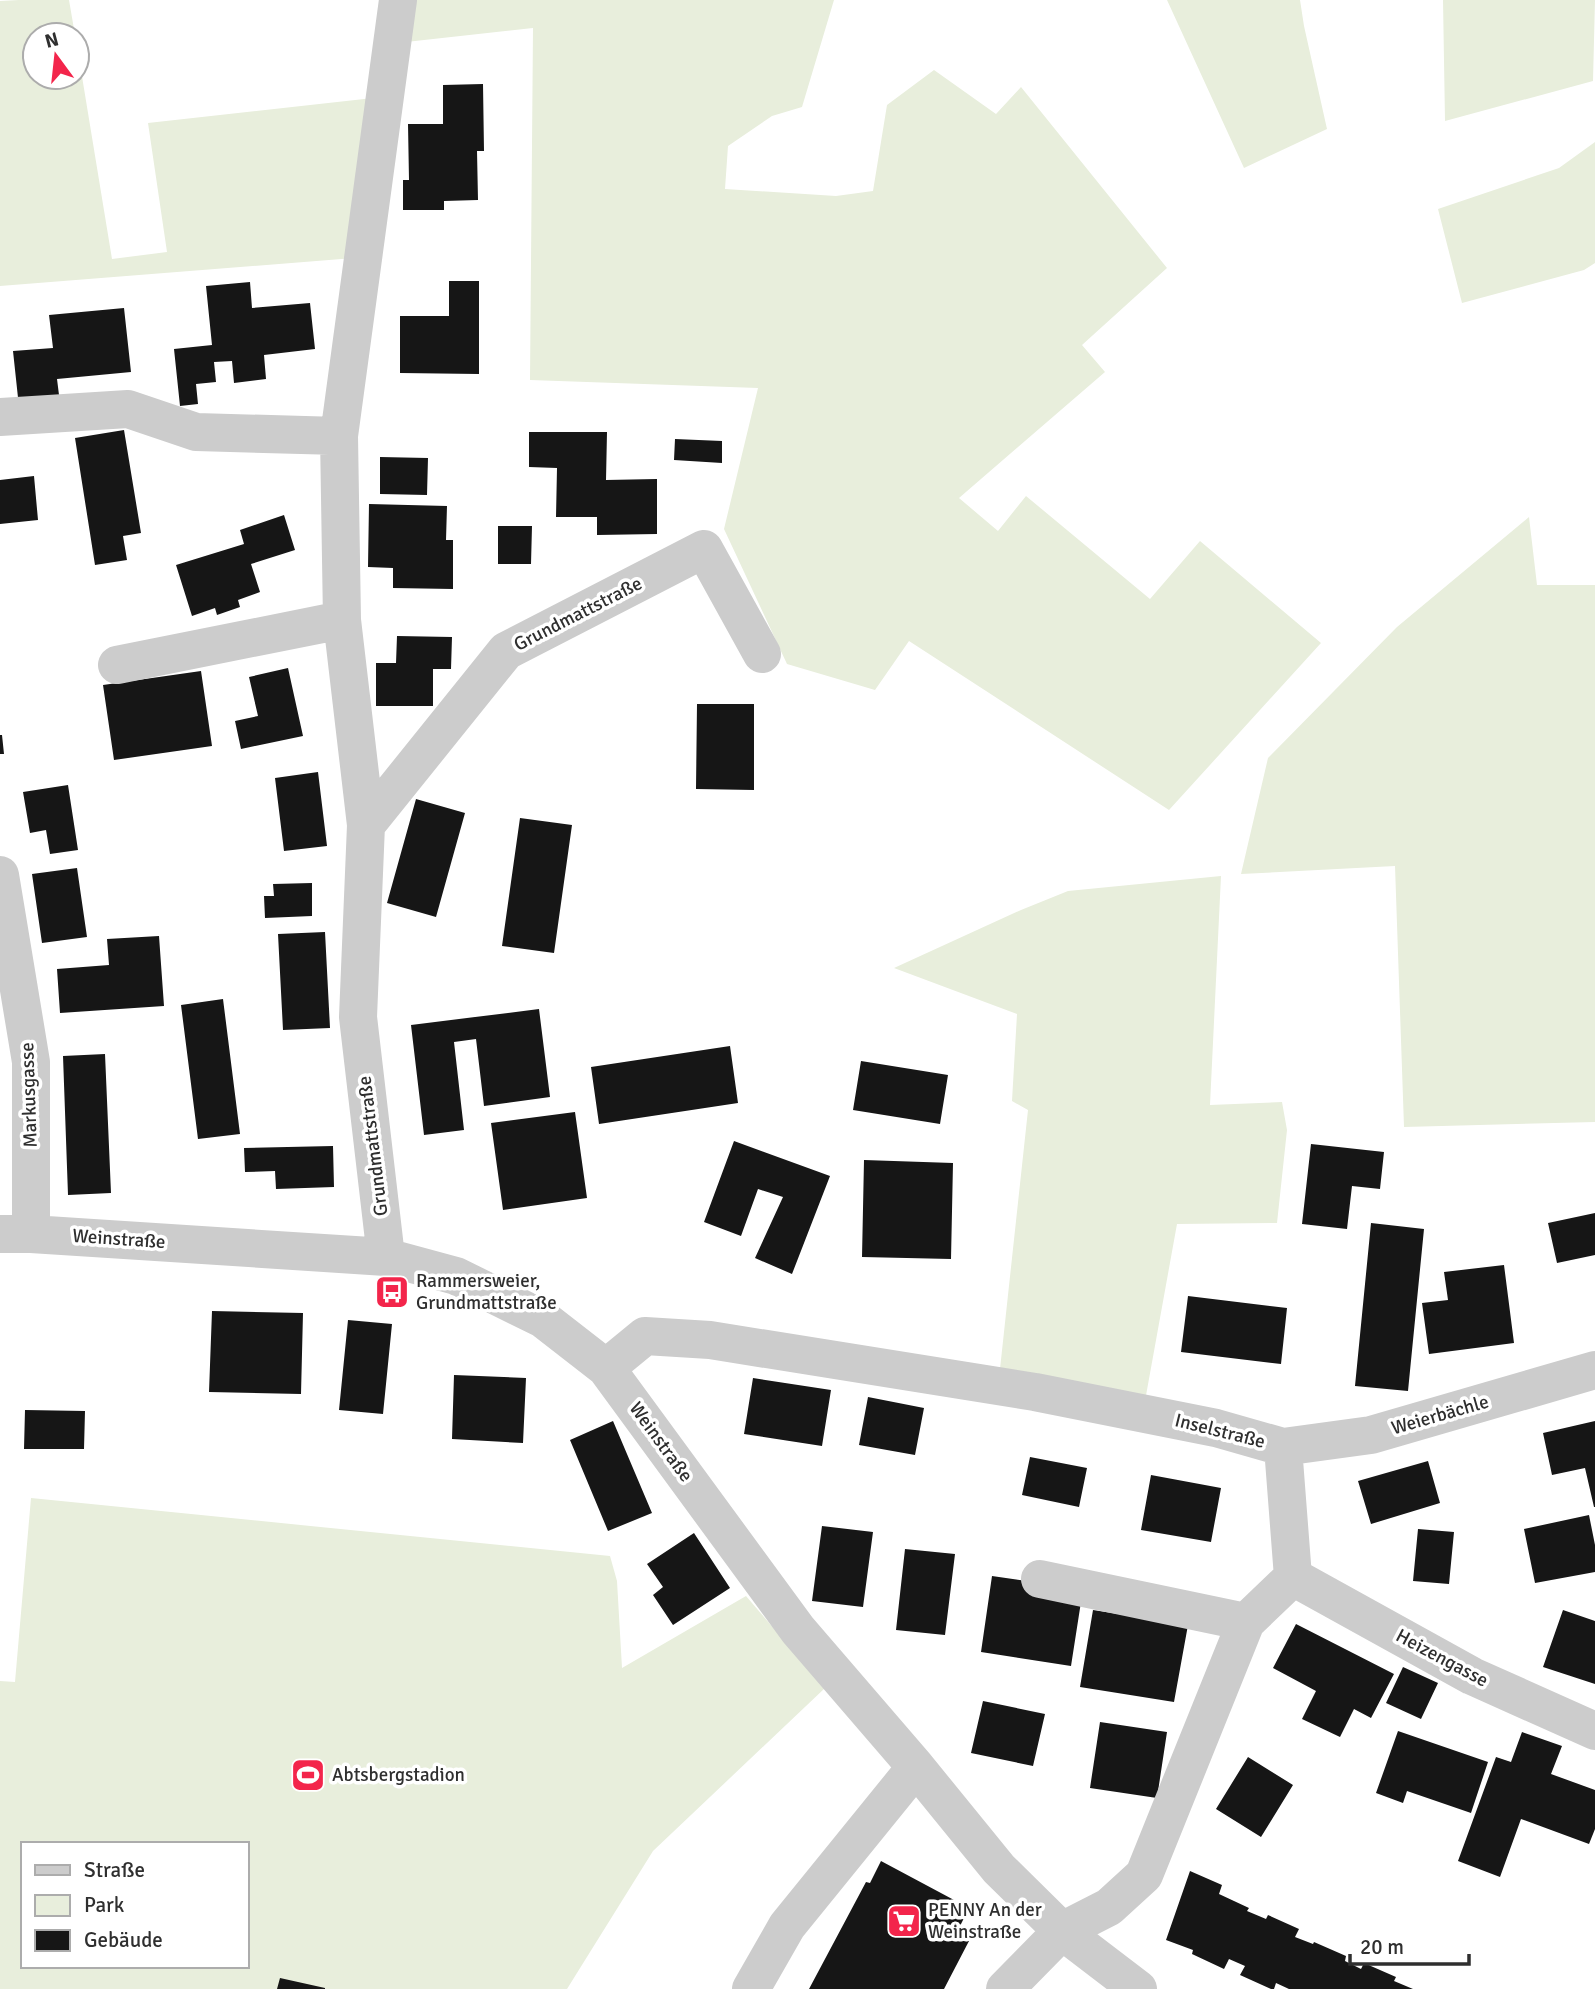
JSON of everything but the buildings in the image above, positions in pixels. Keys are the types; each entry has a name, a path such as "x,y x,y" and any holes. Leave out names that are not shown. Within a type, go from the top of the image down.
{"street":[{"name":"Grundmattstraße","path":"386,1257 358,1017 366,825 342,620 339,436 398,0"},
{"path":"6,417 128,408 196,432 339,436"},
{"name":"Grundmattstraße","path":"366,825 506,651 704,549 762,654"},
{"path":"117,665 342,620"},
{"name":"Markusgasse","path":"0,875 31,1062 16,1234"},
{"name":"Weinstraße","path":"16,1234 386,1257 456,1276 542,1319 606,1368 798,1630 916,1767 999,1869 1062,1931 1138,1989"},
{"name":"Inselstraße","path":"606,1368 645,1336 710,1340 1035,1392 1216,1428 1283,1447 1293,1577"},
{"name":"Weierbächle","path":"1283,1447 1371,1435 1595,1370"},
{"path":"1005,1989 1062,1931 1109,1907 1144,1875 1246,1622 1293,1577"},
{"name":"Heizengasse","path":"1293,1577 1472,1676 1595,1731"},
{"path":"1040,1579 1246,1622"},
{"path":"751,1989 788,1926 916,1767"}],"green space":[{"path":"69,0 73,21 21,21 21,91 84,91 112,259 167,252 148,123 373,98 354,258 0,286 0,1"},
{"path":"413,0 834,0 802,107 772,116 728,146 725,189 836,196 873,191 887,105 934,70 996,114 1021,87 1167,268 1082,345 1105,372 959,498 998,531 1026,496 1150,599 1200,541 1321,643 1169,810 909,641 875,690 787,664 724,529 758,388 530,380 533,28 406,42"},
{"path":"1167,0 1300,0 1327,129 1244,168"},
{"path":"1443,0 1595,0 1593,81 1445,121"},
{"path":"1595,142 1595,263 1584,270 1462,303 1438,209 1559,168"},
{"path":"1529,517 1537,585 1595,585 1595,1122 1404,1127 1395,866 1241,874 1268,758 1397,627"},
{"path":"1221,876 1210,1105 1282,1102 1287,1130 1277,1223 1177,1224 1145,1401 1000,1369 1028,1110 1012,1101 1017,1014 894,968 1068,891"},
{"name":"Abtsbergstadion","path":"31,1498 610,1556 617,1581 622,1668 746,1596 825,1688 653,1851 567,1989 0,1989 0,1681 15,1682"}],"place":[{"name":"Rammersweier, Grundmattstraße","path":"392,1292"},
{"name":"Abtsbergstadion","path":"308,1775"},
{"name":"PENNY An der Weinstraße","path":"904,1921"}]}
